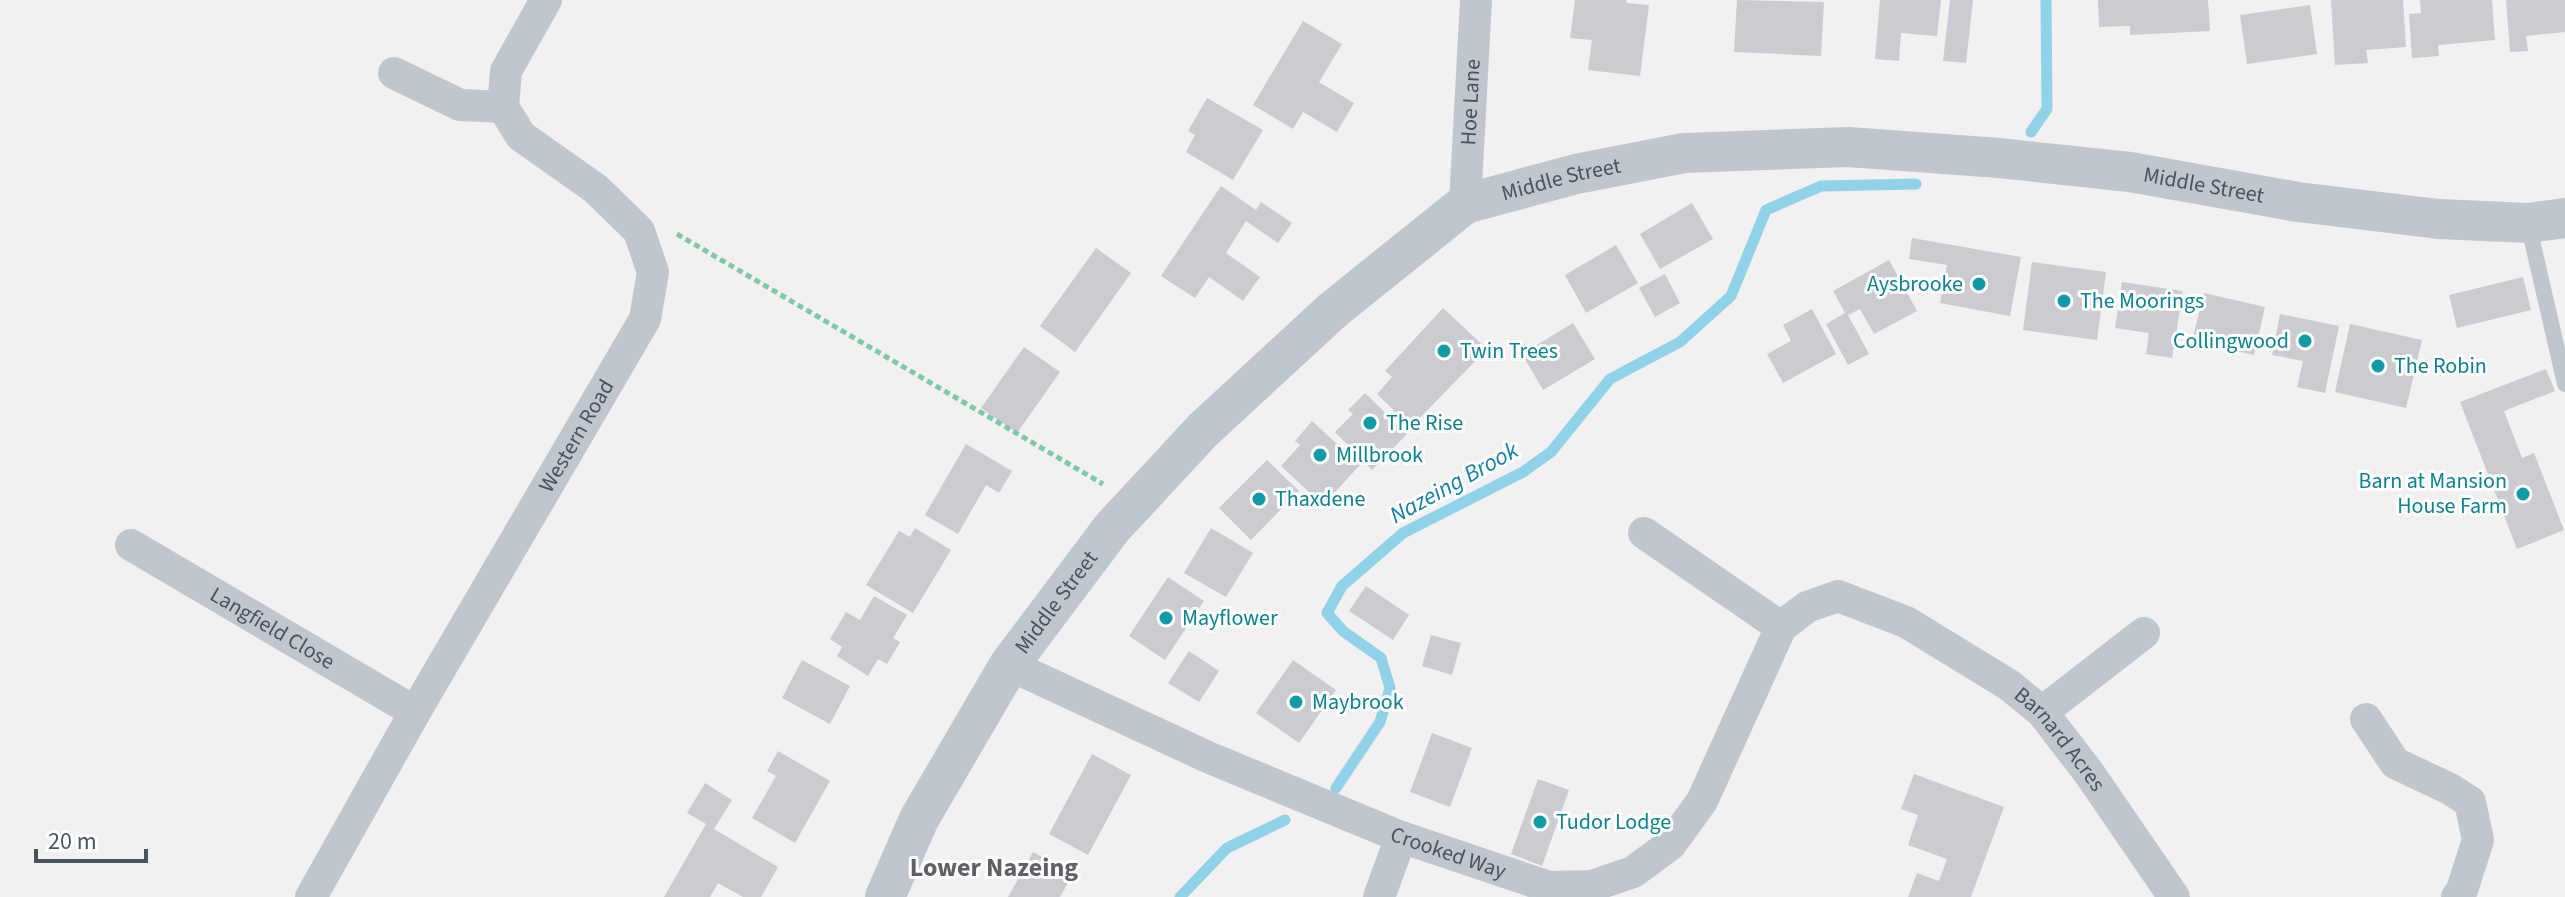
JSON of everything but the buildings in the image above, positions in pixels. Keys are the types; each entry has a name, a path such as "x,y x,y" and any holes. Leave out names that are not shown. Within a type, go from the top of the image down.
{"street":[{"path":"394,73 460,105 503,107 506,71 546,0"},
{"name":"Hoe Lane","path":"1465,204 1476,0"},
{"name":"Western Road","path":"311,897 415,712 645,319 653,272 639,231 596,189 521,136 503,107"},
{"name":"Middle Street","path":"885,897 919,819 1009,665 1112,528 1203,430 1333,310 1465,204 1576,174 1684,153 1848,147 1999,158 2118,171 2298,202 2439,219 2547,220"},
{"path":"1644,533 1781,627"},
{"name":"Langfield Close","path":"131,545 415,712"},
{"name":"Barnard Acres","path":"1781,627 1807,607 1838,596 1906,622 2009,685 2042,712 2089,773 2174,897"},
{"name":"Crooked Way","path":"1009,665 1210,758 1401,837 1549,887 1592,886 1633,872 1671,844 1702,801 1781,627"},
{"path":"2042,712 2144,633"},
{"path":"2366,719 2395,763 2470,802 2478,840 2457,897"},
{"path":"1379,897 1401,837"}],"lane":[{"path":"2547,220 2565,384"}],"path":[{"path":"646,253 676,233 1135,503"}],"waterway":[{"name":"Nazeing Brook","path":"2031,132 2047,109 2046,0"},
{"name":"Nazeing Brook","path":"1336,788 1380,722 1390,688 1381,658 1343,631 1327,613 1342,586 1403,533 1523,472 1551,452 1610,379 1680,342 1731,296 1766,210 1821,186 1916,184"},
{"name":"Nazeing Brook","path":"1180,897 1227,848 1285,820"}],"place":[{"name":"Aysbrooke","path":"1979,284"},
{"name":"The Moorings","path":"2064,301"},
{"name":"Collingwood","path":"2305,341"},
{"name":"Twin Trees","path":"1444,351"},
{"name":"The Robin","path":"2378,366"},
{"name":"The Rise","path":"1370,423"},
{"name":"Millbrook","path":"1320,455"},
{"name":"Barn at Mansion House Farm","path":"2523,494"},
{"name":"Thaxdene","path":"1259,499"},
{"name":"Mayflower","path":"1166,618"},
{"name":"Maybrook","path":"1296,702"},
{"name":"Tudor Lodge","path":"1540,822"}],"district":[{"name":"Lower Nazeing","path":"994,867"}]}
